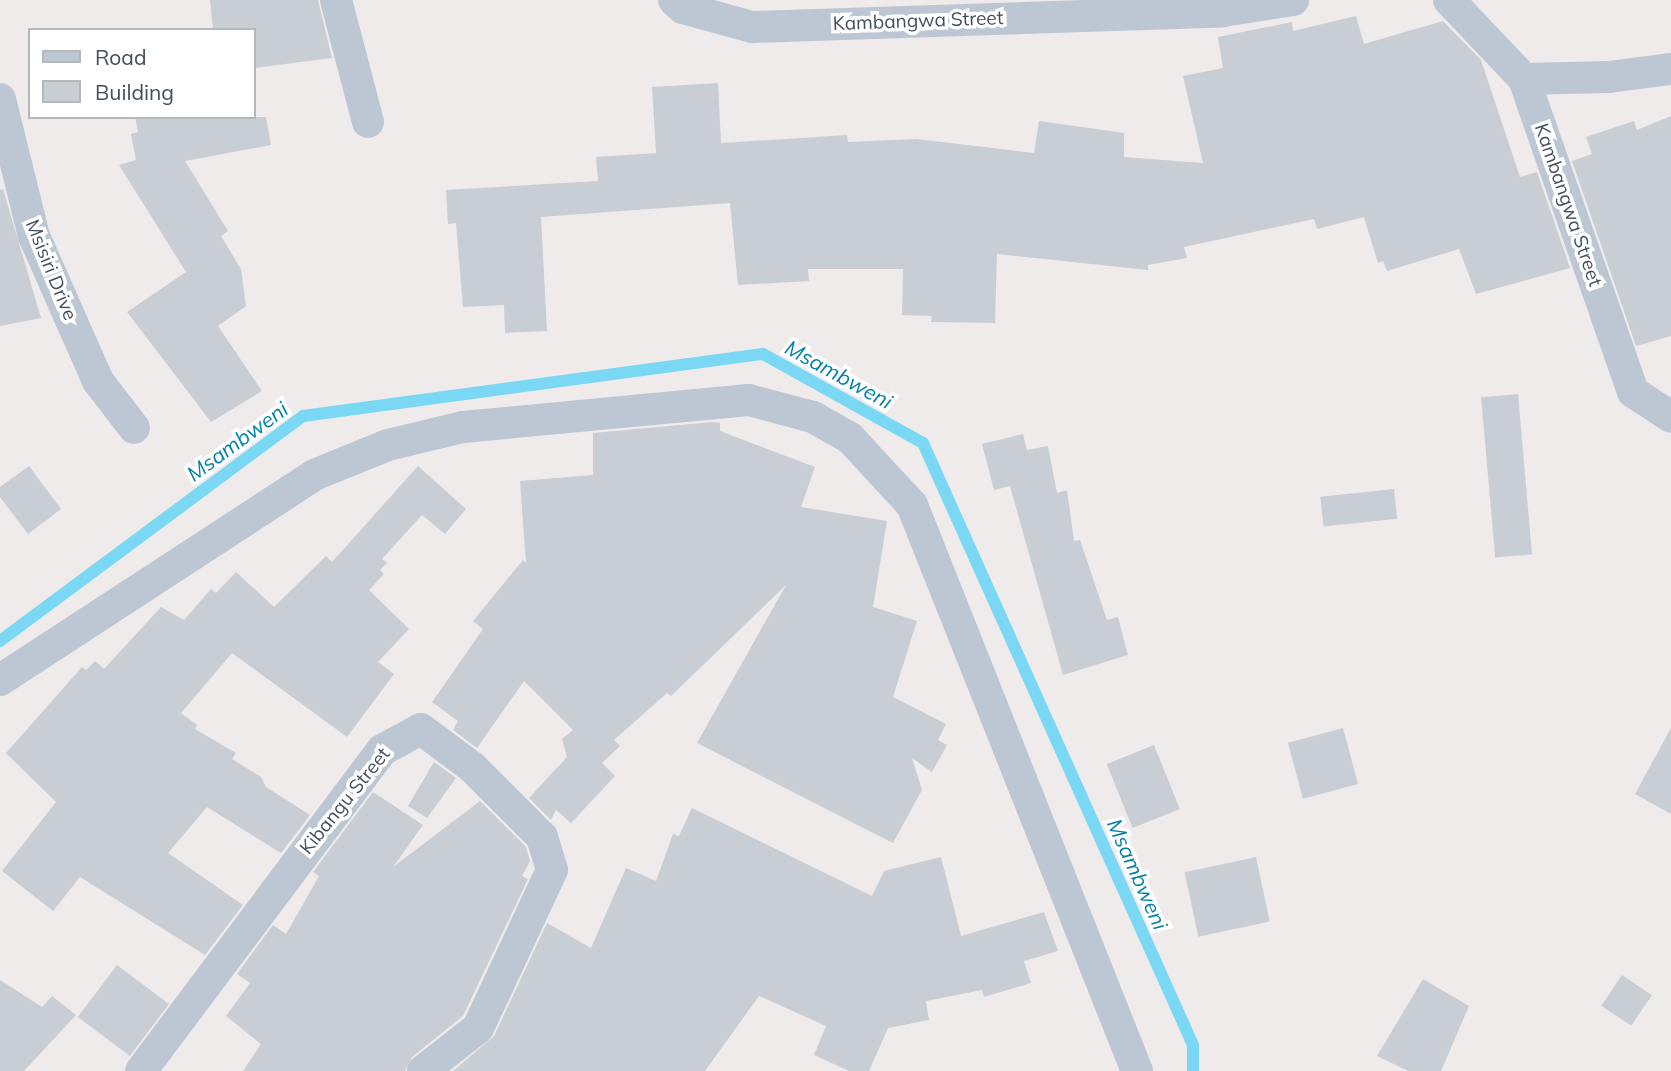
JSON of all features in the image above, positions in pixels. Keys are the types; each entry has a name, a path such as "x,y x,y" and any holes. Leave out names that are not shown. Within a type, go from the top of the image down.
{"street":[{"path":"336,0 368,122"},
{"name":"Kambangwa Street","path":"674,0 683,8 752,27 1223,11 1293,0"},
{"name":"Kambangwa Street","path":"1449,0 1524,79 1633,392 1671,417"},
{"path":"1524,79 1609,77 1671,69"},
{"name":"Msisiri Drive","path":"0,99 34,236 98,381 134,428"},
{"path":"0,680 314,475 387,445 463,427 748,400 813,417 850,438 912,505 1137,1071"},
{"name":"Kibangu Street","path":"141,1071 382,750 421,729 472,767 542,837 552,870 478,1028 423,1071"}],"building":[{"path":"210,0 318,0 332,58 256,68 256,28 213,28"},
{"path":"1356,16 1364,44 1443,21 1481,60 1520,177 1537,172 1570,268 1476,294 1459,249 1387,271 1383,261 1378,263 1364,217 1317,229 1314,219 1184,247 1187,258 1148,265 1148,270 997,254 995,323 931,322 932,316 902,315 903,269 808,269 809,281 738,285 730,203 541,217 547,331 505,333 504,305 463,307 456,223 448,224 446,190 598,181 596,157 656,153 652,87 718,83 721,143 847,135 848,142 916,139 1034,153 1039,121 1124,133 1124,157 1203,163 1183,76 1223,68 1218,37 1292,22 1293,31"},
{"path":"1671,116 1671,336 1636,346 1572,161 1592,154 1586,137 1634,121 1637,130"},
{"path":"266,117 271,145 185,161 228,231 221,236 241,269 246,306 218,326 262,391 211,422 127,312 186,272 119,165 136,160 131,134 138,132 135,119"},
{"path":"3,189 41,318 0,326 0,190"},
{"path":"1518,394 1532,554 1495,558 1481,397"},
{"path":"720,423 720,431 815,467 801,507 887,521 873,607 917,621 893,697 946,724 938,740 947,745 932,772 912,758 922,790 893,843 697,743 786,585 671,696 667,693 614,740 620,746 602,763 615,776 571,823 556,810 551,820 529,798 567,757 562,739 573,730 524,681 477,748 453,730 458,721 432,702 483,629 473,621 523,560 526,563 520,481 593,475 593,433"},
{"path":"1023,434 1027,450 1048,446 1057,493 1067,490 1074,541 1080,540 1107,620 1118,617 1128,655 1063,675 1010,486 994,490 982,444"},
{"path":"29,466 61,509 28,534 0,497 0,487"},
{"path":"418,466 466,509 445,534 422,515 382,559 387,563 380,570 384,574 369,590 409,629 378,662 394,674 347,737 232,653 181,713 197,725 195,729 236,753 232,759 261,777 266,787 310,815 281,853 207,807 168,853 243,905 205,955 80,877 53,911 2,871 56,802 6,753 82,667 86,670 95,661 104,669 161,607 184,620 211,589 216,593 236,572 274,607 326,556 332,562"},
{"path":"1394,489 1397,519 1324,527 1320,497"},
{"path":"1343,728 1358,784 1303,799 1288,743"},
{"path":"1671,728 1671,814 1635,794"},
{"path":"1154,745 1180,809 1133,828 1107,764"},
{"path":"434,762 456,778 427,818 408,806"},
{"path":"373,792 423,825 393,867 480,801 526,847 530,861 522,876 528,879 463,1016 412,1057 405,1071 243,1071 261,1044 226,1016 250,983 237,974 273,925 286,934 319,876 313,872"},
{"path":"692,808 872,896 884,871 941,857 961,936 1044,912 1058,951 1024,961 1031,983 984,997 982,990 926,1001 929,1020 888,1028 869,1071 849,1071 814,1055 826,1026 759,996 705,1071 453,1071 494,1036 547,923 591,948 626,868 656,881 673,834 679,836"},
{"path":"1256,857 1270,922 1198,937 1185,872"},
{"path":"117,965 169,1004 130,1056 78,1017"},
{"path":"1622,975 1652,995 1631,1026 1601,1006"},
{"path":"1423,979 1469,1006 1441,1071 1408,1071 1377,1056"},
{"path":"0,980 42,1007 52,996 76,1015 24,1071 0,1071"}],"waterway":[{"name":"Msambweni","path":"0,641 303,416 763,354 923,443 1193,1045 1193,1071"}]}
